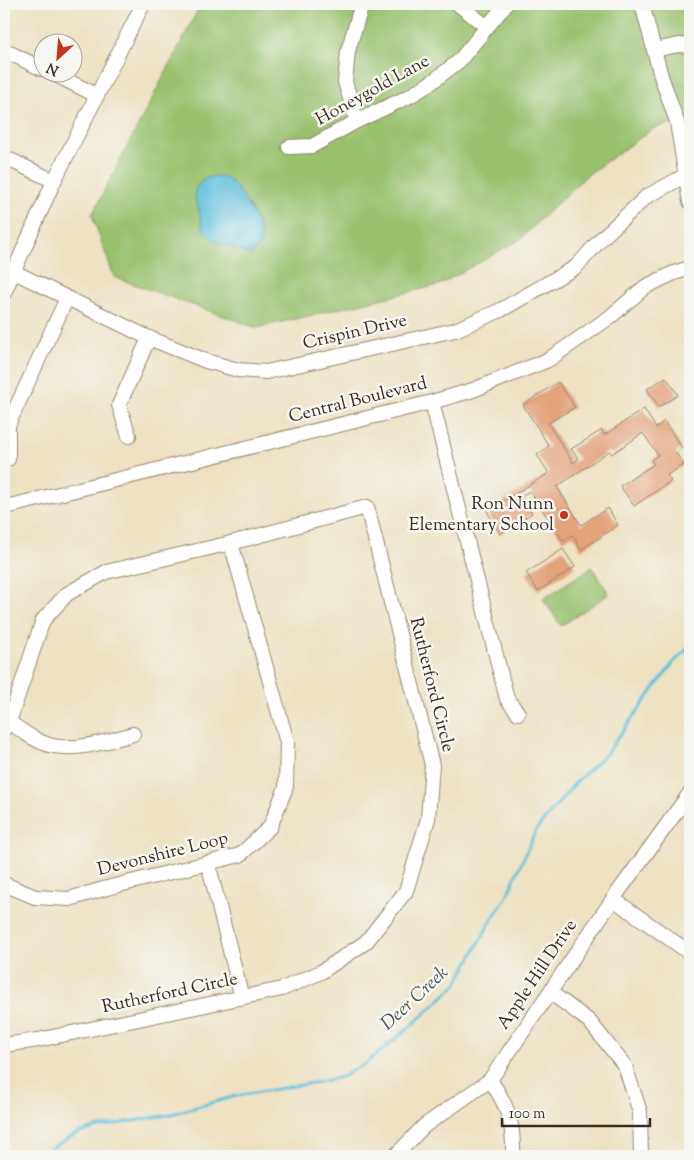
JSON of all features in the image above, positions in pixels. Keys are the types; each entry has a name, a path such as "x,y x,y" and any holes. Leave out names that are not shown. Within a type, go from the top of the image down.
{"street":[{"path":"357,121 345,82 348,51 362,4"},
{"path":"458,4 487,27"},
{"name":"Honeygold Lane","path":"289,147 312,146 357,121 410,96 432,82 459,61 506,4"},
{"path":"642,4 654,50 677,122 690,202"},
{"path":"4,292 9,270 138,6"},
{"path":"654,50 690,46"},
{"path":"4,50 32,64"},
{"path":"70,82 96,95"},
{"path":"4,158 54,181"},
{"name":"Crispin Drive","path":"9,270 149,338 206,361 238,370 266,372 455,330 501,310 576,267 602,238 646,197 686,175"},
{"name":"Central Boulevard","path":"5,507 474,390 548,360 610,317 645,287 674,273 690,268"},
{"path":"8,459 8,425 67,298"},
{"path":"129,436 119,405 149,338"},
{"path":"432,402 507,699 518,714"},
{"name":"Rutherford Circle","path":"4,1045 38,1040 282,989 321,972 366,942 406,891 428,819 432,765 367,508 231,543 106,572 67,594 43,620 7,725"},
{"name":"Devonshire Loop","path":"4,884 35,897 69,899 240,855 270,827 286,787 287,742 231,543"},
{"path":"7,725 52,746 81,748 133,734"},
{"name":"Apple Hill Drive","path":"394,1156 424,1126 490,1080 613,899 690,793"},
{"path":"208,863 242,998"},
{"path":"613,899 690,953"},
{"path":"550,992 589,1021 625,1066 640,1112 641,1156"},
{"path":"490,1080 501,1096 511,1120 513,1156"}],"green space":[{"path":"201,4 690,4 690,121 654,128 587,175 519,240 439,285 257,328 114,277 92,215"},
{"path":"592,567 609,594 561,626 543,599"}],"water":[{"path":"216,176 225,177 233,183 257,222 261,242 250,255 217,242 203,229 195,191 203,180"}],"building":[{"path":"666,377 678,395 659,407 647,389"},
{"path":"558,382 575,407 548,423 573,463 579,459 571,449 602,430 604,435 644,409 656,428 664,421 682,448 676,453 684,465 667,475 671,481 634,506 620,486 654,464 651,460 658,455 643,433 612,454 609,451 557,487 581,525 608,508 618,525 581,550 573,535 563,541 530,491 521,496 532,513 500,534 487,511 549,473 537,455 549,446 523,405"},
{"path":"563,549 575,567 538,591 526,573"}],"waterway":[{"name":"Deer Creek","path":"37,1156 78,1133 99,1127 168,1115 236,1096 325,1081 345,1076 352,1070 364,1065 456,985 492,919 506,898 536,830 577,781 606,754 674,662 690,646"}],"place":[{"name":"Ron Nunn Elementary School","path":"564,515"}]}
